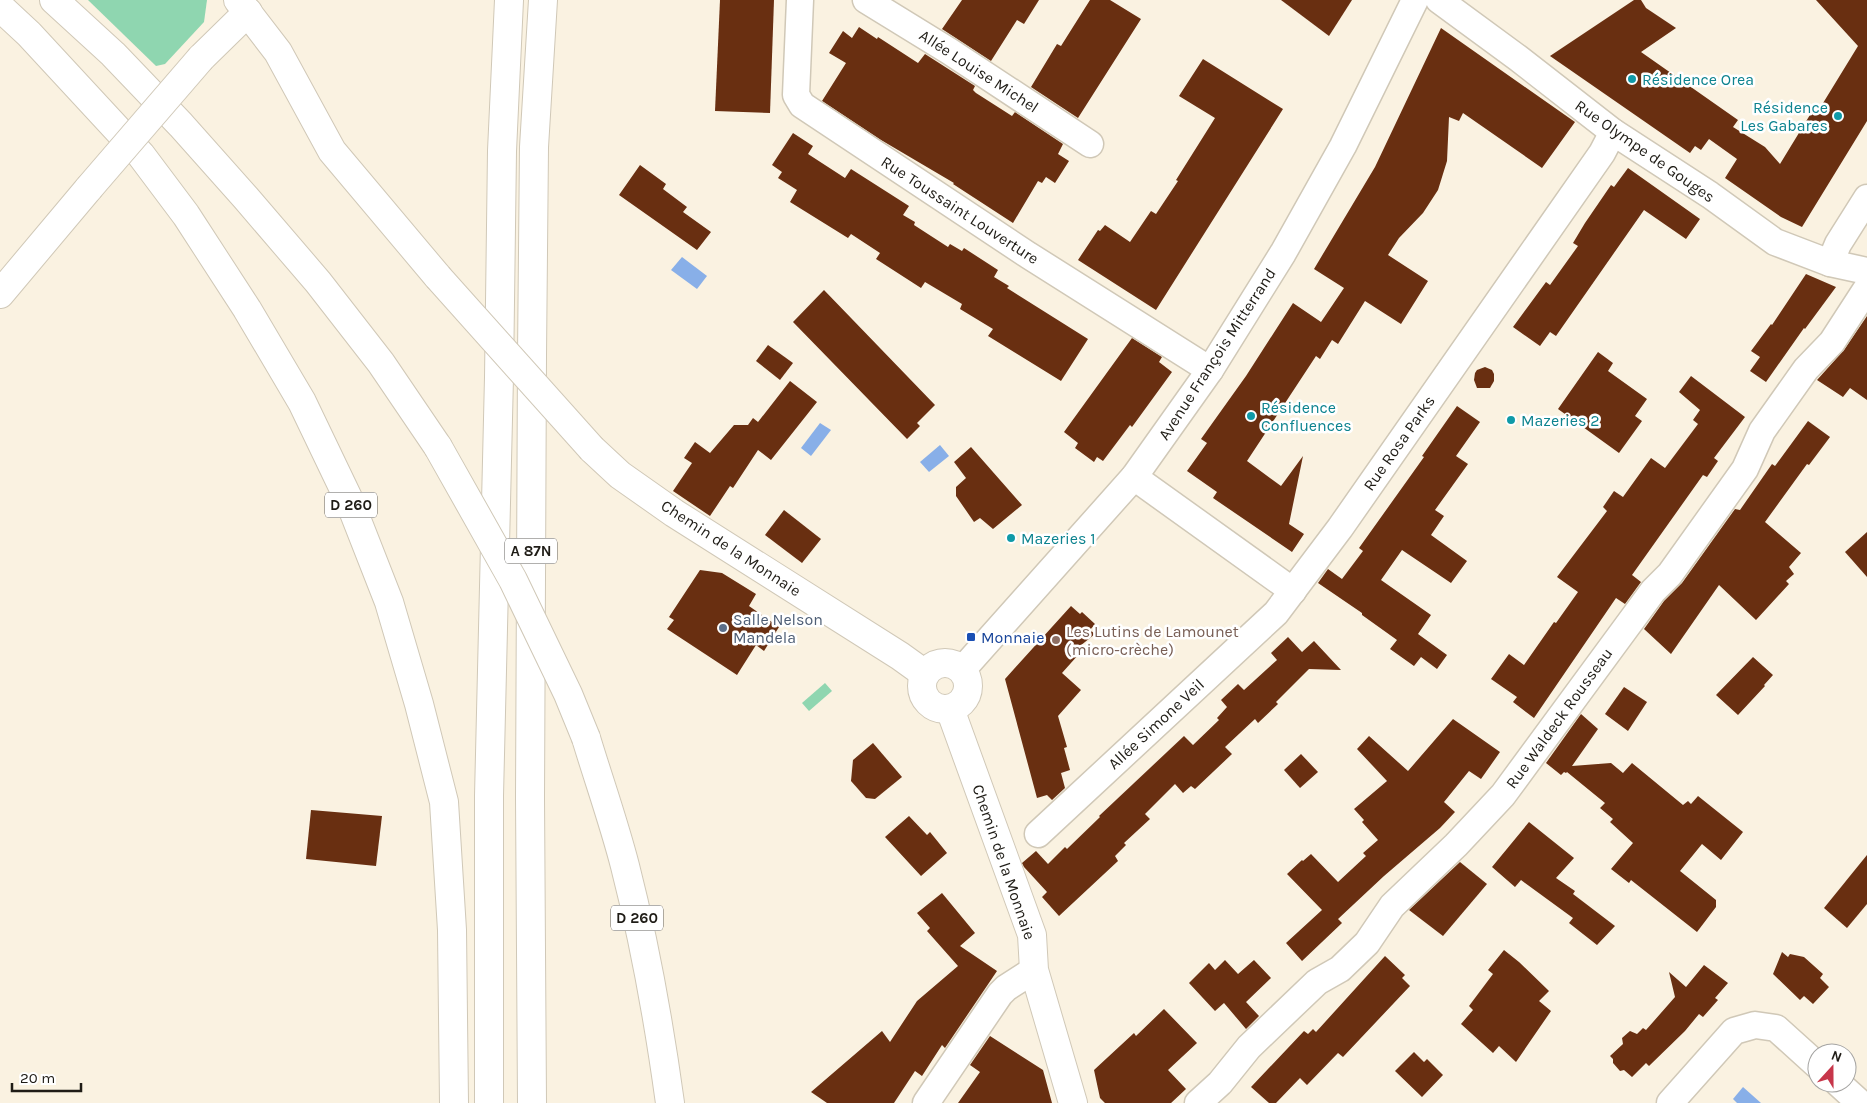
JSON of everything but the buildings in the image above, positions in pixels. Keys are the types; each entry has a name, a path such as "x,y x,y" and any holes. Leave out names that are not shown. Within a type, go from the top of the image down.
{"main road":[{"name":"D 260","path":"54,0 113,54 181,125 318,282 381,363 438,447 513,580 568,694 586,738 625,865 660,1029 670,1103"},
{"name":"A 87N","path":"489,1103 489,796 499,377 502,151 509,0"},
{"name":"A 87N","path":"532,1103 530,798 532,336 534,147 543,0"},
{"path":"0,294 243,6"},
{"name":"Chemin de la Monnaie","path":"243,6 278,52 332,151 438,277 592,449 620,474 674,513 900,656 925,674"},
{"name":"D 260","path":"0,7 36,42 141,154 186,215 247,309 302,402 349,500 389,602 419,704 444,802 452,930 454,1103"},
{"path":"942,663 956,665 962,670 968,682 966,696 962,702 950,709 942,710 934,707 924,696 921,689 922,681 929,668 942,663"},
{"name":"Chemin de la Monnaie","path":"950,709 1032,934 1034,970 1073,1103"}],"street":[{"name":"Rue Toussaint Louverture","path":"800,0 796,95 802,105 1028,255 1210,370"},
{"name":"Allée Louise Michel","path":"866,0 949,51 1090,144"},
{"name":"Avenue François Mitterrand","path":"962,670 1134,477 1210,370 1283,253 1343,146 1415,0"},
{"name":"Rue Olympe de Gouges","path":"1439,0 1518,58 1613,132 1710,195 1775,242 1830,263 1867,271"},
{"name":"Rue Rosa Parks","path":"1293,591 1340,528 1602,153 1613,132"},
{"path":"1830,263 1838,244 1867,198"},
{"name":"Rue Waldeck Rousseau","path":"1198,1103 1220,1083 1249,1047 1317,982 1340,969 1367,943 1392,906 1456,845 1503,795 1653,591 1670,574 1744,469 1762,431 1806,369 1832,342 1867,288"},
{"path":"1134,477 1293,591"},
{"name":"Allée Simone Veil","path":"1038,834 1276,613 1293,591"},
{"path":"926,1103 1000,994 1034,970"},
{"path":"1670,1103 1734,1031 1755,1025 1776,1028 1807,1056"},
{"path":"1849,1093 1860,1103"}],"green space":[{"path":"88,0 207,0 204,22 165,64 156,66"},
{"path":"825,683 832,691 809,711 802,703"}],"water":[{"path":"682,257 707,276 697,289 671,270"},
{"path":"820,423 831,430 811,456 801,448"},
{"path":"940,445 949,456 929,472 920,462"},
{"path":"1743,1087 1761,1103 1737,1103 1733,1099"}],"place":[{"name":"Résidence Orea","path":"1632,79"},
{"name":"Résidence Les Gabares","path":"1838,116"},
{"name":"Résidence Confluences","path":"1251,416"},
{"name":"Mazeries 2","path":"1511,420"},
{"name":"Mazeries 1","path":"1011,538"},
{"name":"Salle Nelson Mandela","path":"723,628"},
{"name":"Monnaie","path":"971,637"},
{"name":"Les Lutins de Lamounet (micro-crèche)","path":"1056,640"}]}
